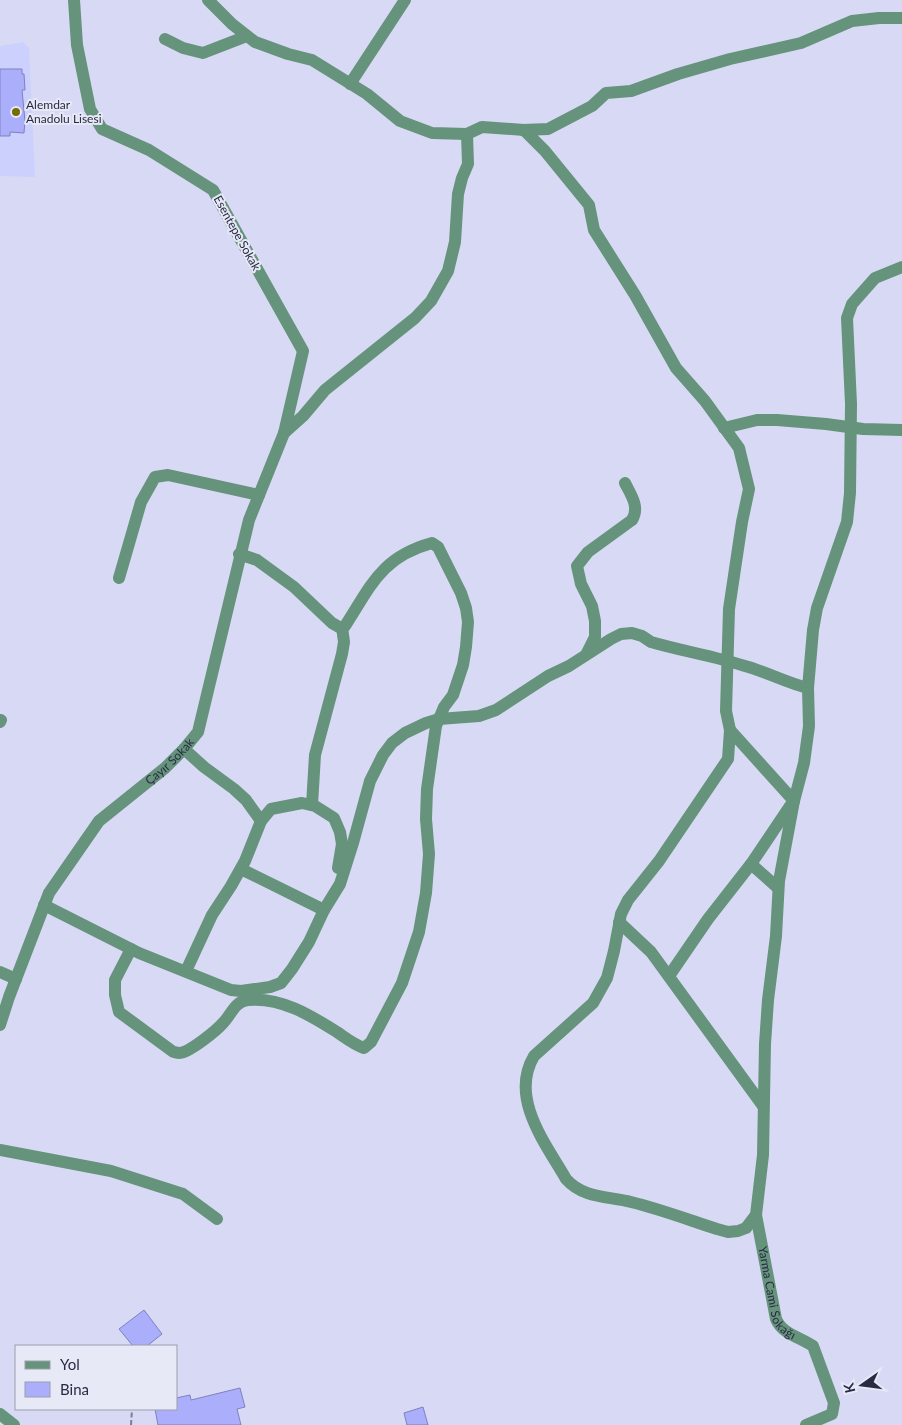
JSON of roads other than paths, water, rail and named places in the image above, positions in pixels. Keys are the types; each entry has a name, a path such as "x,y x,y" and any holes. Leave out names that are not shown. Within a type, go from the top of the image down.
{"street":[{"name":"Esentepe Sokak","path":"74,0 76,45 90,109 102,129 149,150 213,190 303,351 284,433"},
{"path":"208,0 255,42 288,54 312,60 367,94 400,121 432,133 467,134 482,127 523,130 548,129 592,106 606,93 631,91 695,69 801,43 852,21 902,18"},
{"path":"350,84 405,0"},
{"path":"165,39 183,48 203,53 247,36"},
{"path":"523,130 545,151 589,205 594,230 635,295 676,368 705,401 739,448 749,489 742,522 729,610 726,711 730,730 728,759 658,861 628,900 621,914 607,978 599,994 593,1003 534,1056 525,1078 526,1092 535,1124 566,1179 573,1187 595,1196 631,1202 728,1232 746,1228 756,1216 763,1155 763,1106 768,1000 776,936 778,888 809,726 808,688 813,630 818,608 847,522 850,493 851,404 847,318 852,304 875,278 902,267"},
{"path":"284,433 303,416 324,390 415,318 430,301 448,271 455,242 458,194 468,164 467,134"},
{"path":"724,428 757,420 777,420 850,428 902,430"},
{"name":"Çayır Sokak","path":"0,1026 49,893 99,821 165,768 198,732 249,520 284,433"},
{"path":"119,578 141,502 155,477 168,474 259,495"},
{"path":"586,656 595,637 594,621 592,606 581,584 577,566 588,552 632,520 636,514 634,501 625,483"},
{"path":"131,949 115,980 115,995 120,1012 172,1051 179,1054 219,1028 226,1021 231,1010 246,1000 269,1001 299,1010 336,1031 353,1044 364,1048 371,1042 402,983 419,932 426,893 429,854 426,819 427,789 436,726 444,707 453,696 463,665 468,622 461,592 438,547 432,543 419,547 386,566 372,581 346,626 339,627 332,623 294,587 258,560 240,554"},
{"path":"312,805 315,755 342,654 344,642 342,627"},
{"path":"44,905 131,949 231,990 270,988 281,983 309,942 324,910 340,884 370,781 392,742 405,733 439,719 478,716 496,710 548,676 586,656 621,634 632,633 642,636 651,642 728,661 808,688"},
{"path":"730,730 794,801"},
{"path":"184,748 204,767 246,800 261,821"},
{"path":"669,976 712,913 751,864 794,801"},
{"path":"186,971 212,915 241,869 261,821 271,809 302,803 312,805 334,818 340,832 342,844 331,898"},
{"path":"751,864 778,888"},
{"path":"241,869 324,910"},
{"path":"619,922 651,952 763,1106"},
{"path":"0,972 16,980"},
{"path":"0,1150 111,1171 183,1194 217,1218"},
{"name":"Yarma Cami Sokağı","path":"756,1216 776,1319 783,1330 813,1346 834,1403 832,1414 806,1425"},
{"path":"0,1414 14,1425"}],"place":[{"name":"Alemdar Anadolu Lisesi","path":"16,112"}]}
